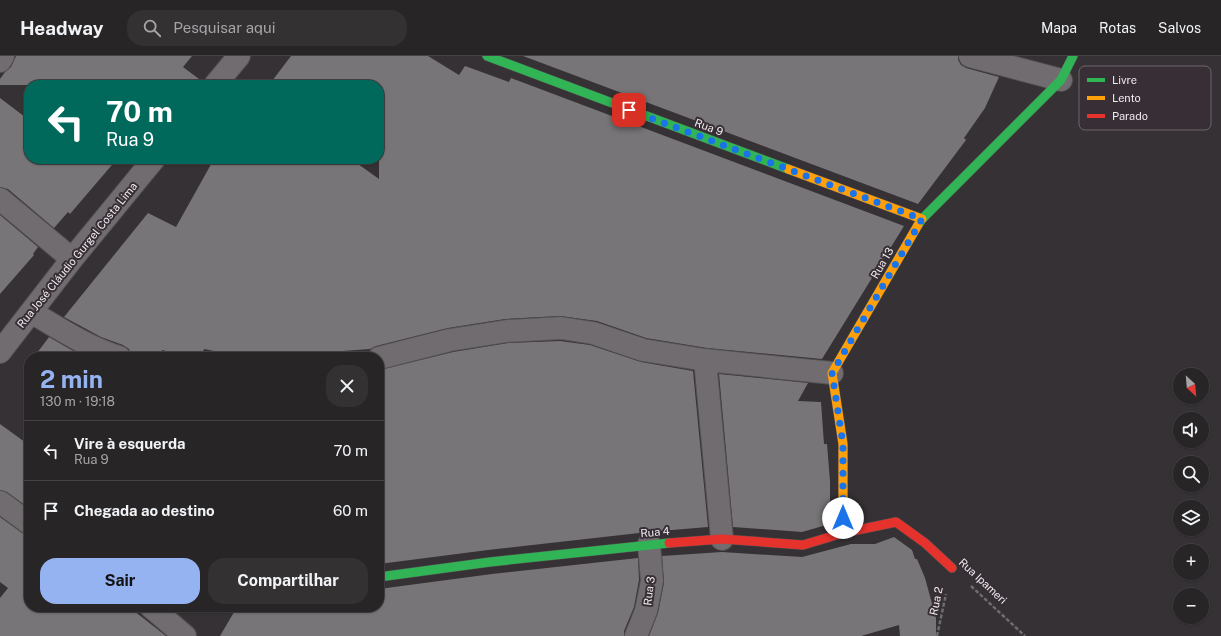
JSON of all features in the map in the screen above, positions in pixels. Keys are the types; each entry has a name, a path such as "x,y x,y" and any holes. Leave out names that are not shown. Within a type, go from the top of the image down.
{"street":[{"path":"0,61 3,56"},
{"path":"219,80 239,56"},
{"name":"Rua 9","path":"487,56 922,219"},
{"path":"970,56 1061,80"},
{"name":"Rua 13","path":"832,373 922,219 1061,80 1073,56"},
{"name":"Rua José Cláudio Gurgel Costa Lima","path":"0,352 72,259 150,164"},
{"path":"0,199 72,259"},
{"path":"31,312 78,340 104,352"},
{"path":"384,357 457,339 507,331 561,328 593,333 643,350 705,360 832,373 843,444 843,533"},
{"path":"705,360 722,539"},
{"path":"0,502 24,519"},
{"name":"Rua 4","path":"384,576 490,562 649,544 722,539 803,544 843,533 896,522 925,543"},
{"name":"Rua Ipameri","path":"925,543 952,568"},
{"name":"Rua 3","path":"636,636 646,612 652,581 649,544"},
{"path":"157,612 185,636"}],"path":[{"name":"Rua 2","path":"937,636 952,568"},
{"name":"Rua Ipameri","path":"952,568 1025,636"}],"building":[{"path":"16,56 192,56 183,67 200,80 24,80 24,85 0,85 0,79 11,67"},
{"path":"291,56 428,56 459,75 465,66 509,82 511,78 904,226 822,359 707,348 646,338 597,321 560,316 505,319 448,328 376,346 370,349 329,352 219,352 204,349 203,352 170,352 162,350 162,352 130,352 129,349 123,345 101,337 64,317 148,213 176,227 211,164 358,164 379,179 379,164 384,164 384,80 273,80"},
{"path":"523,56 958,56 958,60 961,65 966,68 999,77 985,108 964,138 966,140 918,204"},
{"path":"0,98 24,116 24,164 113,164 70,214 68,212 54,228 8,189 0,187"},
{"path":"0,215 38,247 33,254 34,255 0,294"},
{"path":"49,337 76,352 38,352"},
{"path":"560,341 590,345 641,362 693,371 708,527 648,532 384,563 384,369 453,352 508,343"},
{"path":"719,374 808,383 798,401 821,402 824,444 827,444 830,481 830,524 802,532 733,527"},
{"path":"0,424 24,441 24,504 7,492 0,490"},
{"path":"0,517 24,534 24,612 135,612 166,636 0,636 0,598 8,588 0,582"},
{"path":"894,537 912,550 915,559 917,559 925,578 936,618 936,636 900,636 899,625 861,636 649,636 658,613 664,583 662,556 722,552 802,557 851,544 875,544"},
{"path":"638,558 639,580 634,607 624,631 624,636 220,636 234,612 384,612 384,588 492,574"}],"traffic: fast":[{"path":"487,56 788,169"},
{"path":"918,225 922,219 1061,80 1073,56"},
{"path":"384,576 490,562 669,543"}],"traffic: slow":[{"path":"788,169 922,219"},
{"path":"843,533 843,444 832,373 918,225"}],"traffic: jam":[{"path":"669,543 722,539 803,545 843,533 896,522 925,543 952,568"}],"route":[{"path":"629,110 922,219 832,373 843,444 843,518"}]}
